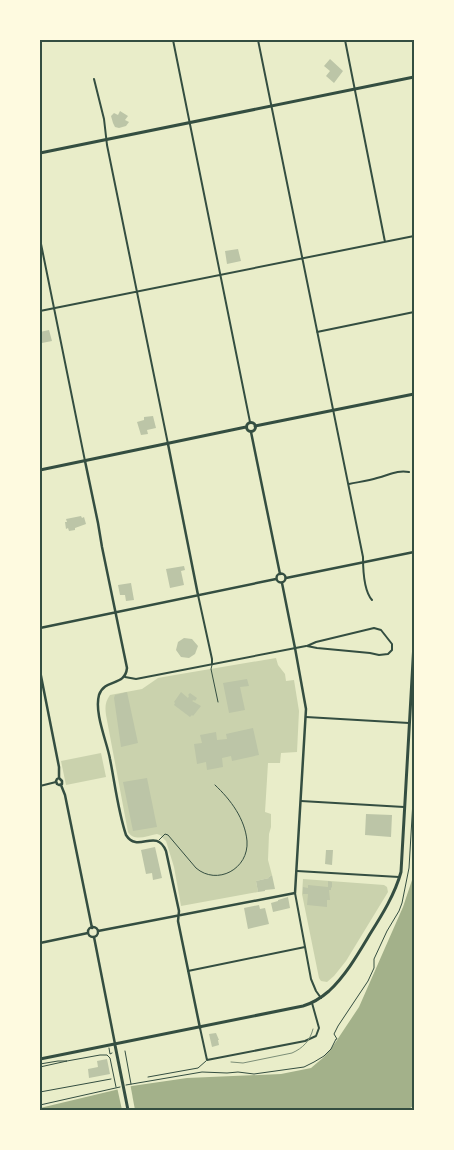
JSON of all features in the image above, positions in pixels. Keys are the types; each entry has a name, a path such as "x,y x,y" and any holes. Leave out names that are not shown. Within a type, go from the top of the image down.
{"main road":[{"path":"40,153 414,77"},
{"path":"255,426 414,394"},
{"path":"40,470 246,427 250,422 255,426"},
{"path":"246,427 248,431 252,432 255,426"},
{"path":"40,1059 303,1006 321,998 340,980 359,953 394,893 399,877 402,858 414,644"},
{"path":"115,1044 128,1110"}],"street":[{"path":"172,40 250,422"},
{"path":"258,40 334,410 363,557 362,567 368,594 372,600"},
{"path":"346,40 385,242"},
{"path":"94,79 212,664"},
{"path":"40,312 414,236"},
{"path":"40,239 127,668 125,677"},
{"path":"317,332 414,312"},
{"path":"252,432 280,574"},
{"path":"348,484 376,479 392,472 409,472"},
{"path":"282,583 286,578 414,552"},
{"path":"280,574 286,578"},
{"path":"40,628 276,579 280,574"},
{"path":"276,579 282,583 305,700 306,717 295,892 312,983 321,998"},
{"path":"307,646 379,655 388,654 392,648 392,644 383,632 374,628 316,642 307,646 136,679 125,677 101,690 98,705 124,830 128,838 133,842 158,841 164,847 168,857 179,911 178,921 207,1060 313,1038 318,1033 319,1028 312,1003"},
{"path":"40,671 59,767 59,778 62,781 61,785 65,795 92,928"},
{"path":"306,717 409,723"},
{"path":"40,786 56,782 56,779 59,778"},
{"path":"56,782 58,785 61,785"},
{"path":"301,801 404,808"},
{"path":"297,871 399,877"},
{"path":"92,928 96,928 98,931 295,892"},
{"path":"40,943 88,933 92,928"},
{"path":"94,937 98,931"},
{"path":"88,933 94,937"},
{"path":"94,937 115,1044"},
{"path":"188,971 305,947"}],"lane":[{"path":"212,664 211,669 218,702"},
{"path":"158,841 165,834 168,835 196,868 201,873 208,875 227,873 240,864 244,858 247,843 240,819 237,811 215,786"},
{"path":"148,1077 198,1068 207,1060"},
{"path":"40,1092 111,1079"}],"path":[{"path":"40,1105 116,1087 202,1072 254,1074 304,1067 324,1056 337,1039 334,1034 338,1026 368,981 374,968 374,959 402,903 408,868 414,784"},
{"path":"125,1051 131,1084"},
{"path":"40,1066 58,1061 110,1054 116,1087"}],"shaded area":[{"path":"276,658 278,665 285,674 286,681 294,680 299,711 297,752 281,753 280,763 268,763 265,812 271,814 268,860 272,875 269,878 256,881 258,892 181,906 174,867 166,841 157,834 137,838 128,832 106,715 107,700 110,695 142,689 158,678"},
{"path":"101,753 106,777 66,785 61,761"},
{"path":"414,870 414,1105 408,1110 40,1110 40,1108 132,1086 187,1078 281,1074 311,1068 331,1049 359,1007 403,907"},
{"path":"303,879 384,885 387,887 388,892 346,961 327,982 321,981 319,978 302,894"}],"pier":[{"path":"130,1083 135,1110 122,1110 117,1087"}],"building":[{"path":"330,59 343,71 334,83 326,76 330,71 324,66"},
{"path":"120,111 128,116 125,120 129,122 126,126 119,128 115,127 111,116 114,113 118,115"},
{"path":"238,249 241,261 227,264 225,251"},
{"path":"49,330 52,341 42,343 40,332"},
{"path":"153,416 156,428 147,430 148,434 141,435 137,422 144,420 144,417"},
{"path":"81,516 82,518 84,517 86,524 75,528 75,530 69,531 68,528 66,529 66,519"},
{"path":"184,566 185,570 181,571 184,585 170,588 166,569"},
{"path":"131,583 134,600 126,601 125,595 120,595 118,585"},
{"path":"184,638 192,639 198,646 195,654 189,658 181,657 176,650 178,642"},
{"path":"247,679 249,686 240,687 245,710 229,713 223,683"},
{"path":"127,692 138,743 121,747 114,698 115,695"},
{"path":"181,692 188,698 190,693 197,698 195,701 192,701 201,706 193,716 190,717 174,705"},
{"path":"253,728 259,755 232,761 231,756 222,758 223,767 207,770 206,762 197,764 194,744 202,743 200,735 216,732 217,740 227,739 226,734"},
{"path":"147,778 157,827 133,831 123,782"},
{"path":"366,814 392,815 391,837 365,835"},
{"path":"155,847 162,878 153,880 152,873 146,874 141,850"},
{"path":"326,850 333,850 332,865 325,864"},
{"path":"272,875 275,889 258,892 256,881 269,878"},
{"path":"328,881 332,882 332,888 329,890 330,900 327,900 327,907 307,905 308,894 303,894 303,887 308,888 308,885 328,887"},
{"path":"288,897 290,908 273,912 271,903"},
{"path":"259,905 260,909 265,908 269,924 248,929 244,908"},
{"path":"216,1033 219,1045 212,1047 209,1034"},
{"path":"107,1059 110,1074 89,1078 88,1069 98,1067 97,1061"}],"tram line":[{"path":"231,1062 243,1063 292,1053 306,1044 313,1029"}]}
